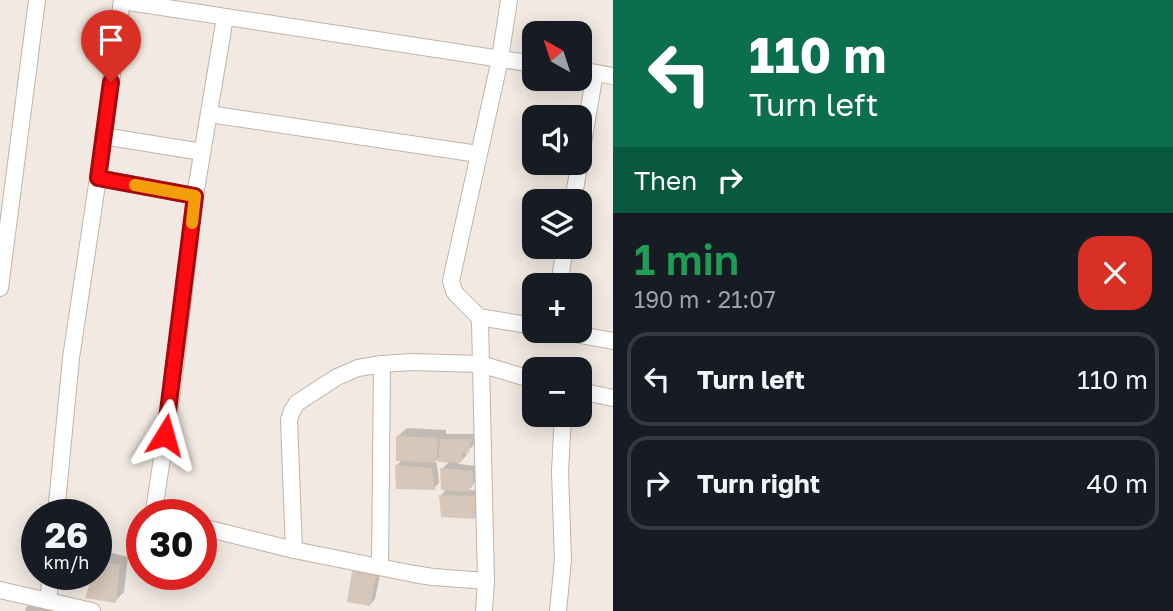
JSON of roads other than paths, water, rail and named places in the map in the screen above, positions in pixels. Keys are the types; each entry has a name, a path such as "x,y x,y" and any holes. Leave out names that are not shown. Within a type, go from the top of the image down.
{"street":[{"path":"0,288 37,0"},
{"path":"484,611 486,581 480,322 479,317 454,291 451,281 500,59 509,0"},
{"path":"57,499 71,358 122,1 522,62"},
{"path":"156,499 173,385 195,196 225,17"},
{"path":"592,73 613,76"},
{"path":"574,189 585,91"},
{"path":"209,114 478,154"},
{"path":"103,135 202,152"},
{"path":"98,178 195,196"},
{"path":"479,317 522,324"},
{"path":"592,337 613,341"},
{"path":"294,550 289,420 298,403 337,377 358,368 382,364 412,362 480,365 522,377"},
{"path":"380,566 382,364"},
{"path":"592,394 613,398"},
{"path":"558,611 563,560 560,471 562,427"},
{"path":"217,531 294,550 433,577 486,581"},
{"path":"0,590 92,611"},
{"path":"48,601 49,590"}]}
